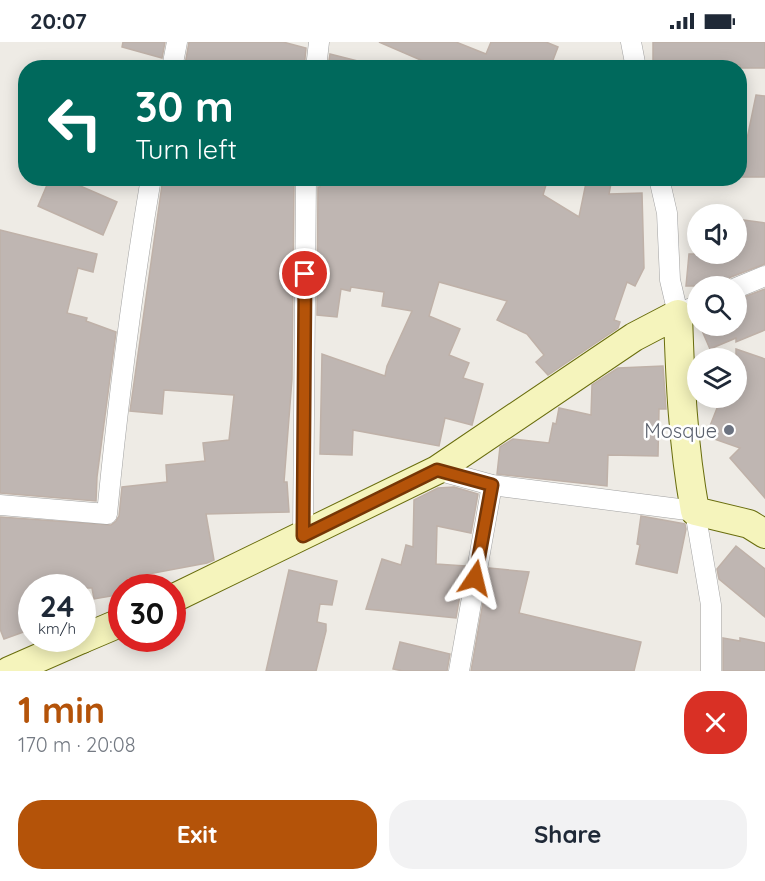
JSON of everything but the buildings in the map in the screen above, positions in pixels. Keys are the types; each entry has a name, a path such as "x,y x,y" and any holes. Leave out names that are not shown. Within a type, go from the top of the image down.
{"street":[{"path":"173,60 177,42"},
{"path":"317,60 319,42"},
{"path":"631,42 634,60"},
{"path":"0,505 107,514 136,266 150,186"},
{"path":"303,536 306,186"},
{"path":"661,186 667,213 670,280 687,308"},
{"path":"747,283 765,276"},
{"path":"186,592 437,470 634,337 687,310"},
{"path":"687,324 681,406 686,465 711,604 711,671"},
{"path":"437,470 492,485 695,511 749,524 765,534"},
{"path":"459,671 492,485"},
{"path":"9,671 52,652"}],"place":[{"name":"Mosque","path":"729,430"}],"route":[{"path":"305,274 303,536 437,470 492,485 475,578"}]}
